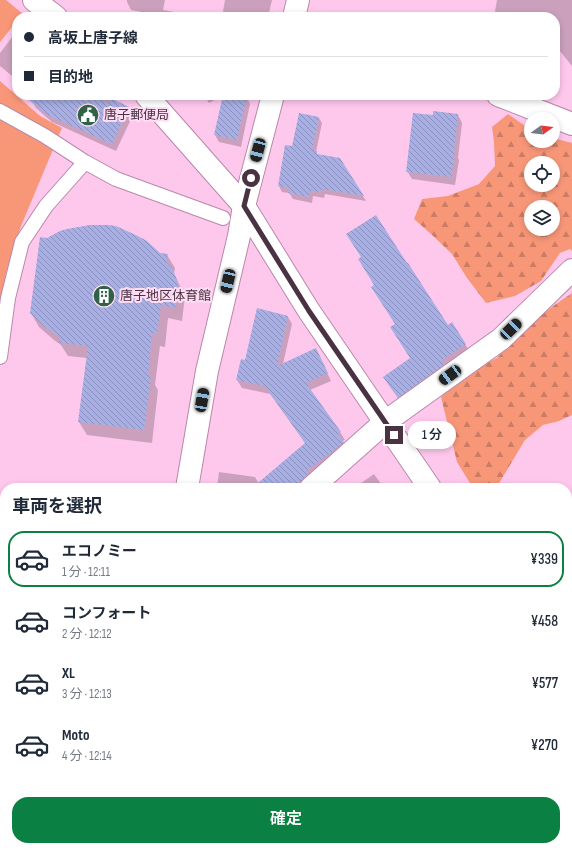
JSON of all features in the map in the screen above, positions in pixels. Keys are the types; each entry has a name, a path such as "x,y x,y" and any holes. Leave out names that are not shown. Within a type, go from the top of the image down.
{"street":[{"path":"34,0 50,12"},
{"path":"150,100 244,206 309,311 427,483"},
{"path":"188,483 207,371 239,236 244,206 272,100"},
{"path":"511,100 572,124"},
{"path":"317,483 385,422 501,339 572,270"}],"lane":[{"path":"0,111 46,136 85,162 116,179 223,218"},
{"path":"0,357 8,298 22,242 46,206 85,162"}],"green space":[{"path":"0,0 6,0 21,12 12,12 12,27 0,42"},
{"path":"0,81 12,92 12,100 22,100 40,116 62,128 21,226 6,273 0,311"},
{"path":"508,114 524,125 524,148 560,148 560,140 572,143 572,251 570,249 560,253 541,281 515,296 486,303 467,278 452,254 414,219 422,199 448,196 479,184 495,166 492,127"},
{"path":"572,293 572,415 559,421 543,425 525,440 499,483 470,483 457,462 441,397 464,374 497,358 526,327"}],"building":[{"path":"29,100 102,100 108,103 110,100 115,100 129,107 112,144 46,114"},
{"path":"222,100 246,100 237,140 214,135"},
{"path":"433,111 458,114 451,177 406,172 413,113 433,115"},
{"path":"299,113 319,117 312,150 317,151 317,154 340,158 364,196 322,189 321,192 310,191 309,197 288,193 289,188 278,186 285,145 292,146"},
{"path":"376,215 448,325 452,322 466,344 442,360 445,364 398,398 383,377 410,358 390,327 395,324 371,287 374,285 358,259 361,257 346,234"},
{"name":"唐子地区体育館","path":"90,225 116,226 147,241 160,253 168,254 166,262 172,268 178,282 175,308 161,305 157,334 152,333 148,376 151,376 144,430 78,422 88,346 59,343 60,337 45,327 30,313 40,237 47,238 60,231"},
{"path":"257,308 288,316 277,366 316,348 328,373 306,383 341,432 338,434 344,442 306,471 308,474 300,483 258,483 305,443 265,386 236,380 241,359 245,360"}],"place":[{"name":"唐子郵便局","path":"88,115"},
{"name":"唐子地区体育館","path":"104,296"}],"route":[{"path":"251,178 244,206 309,311 394,435"}]}
